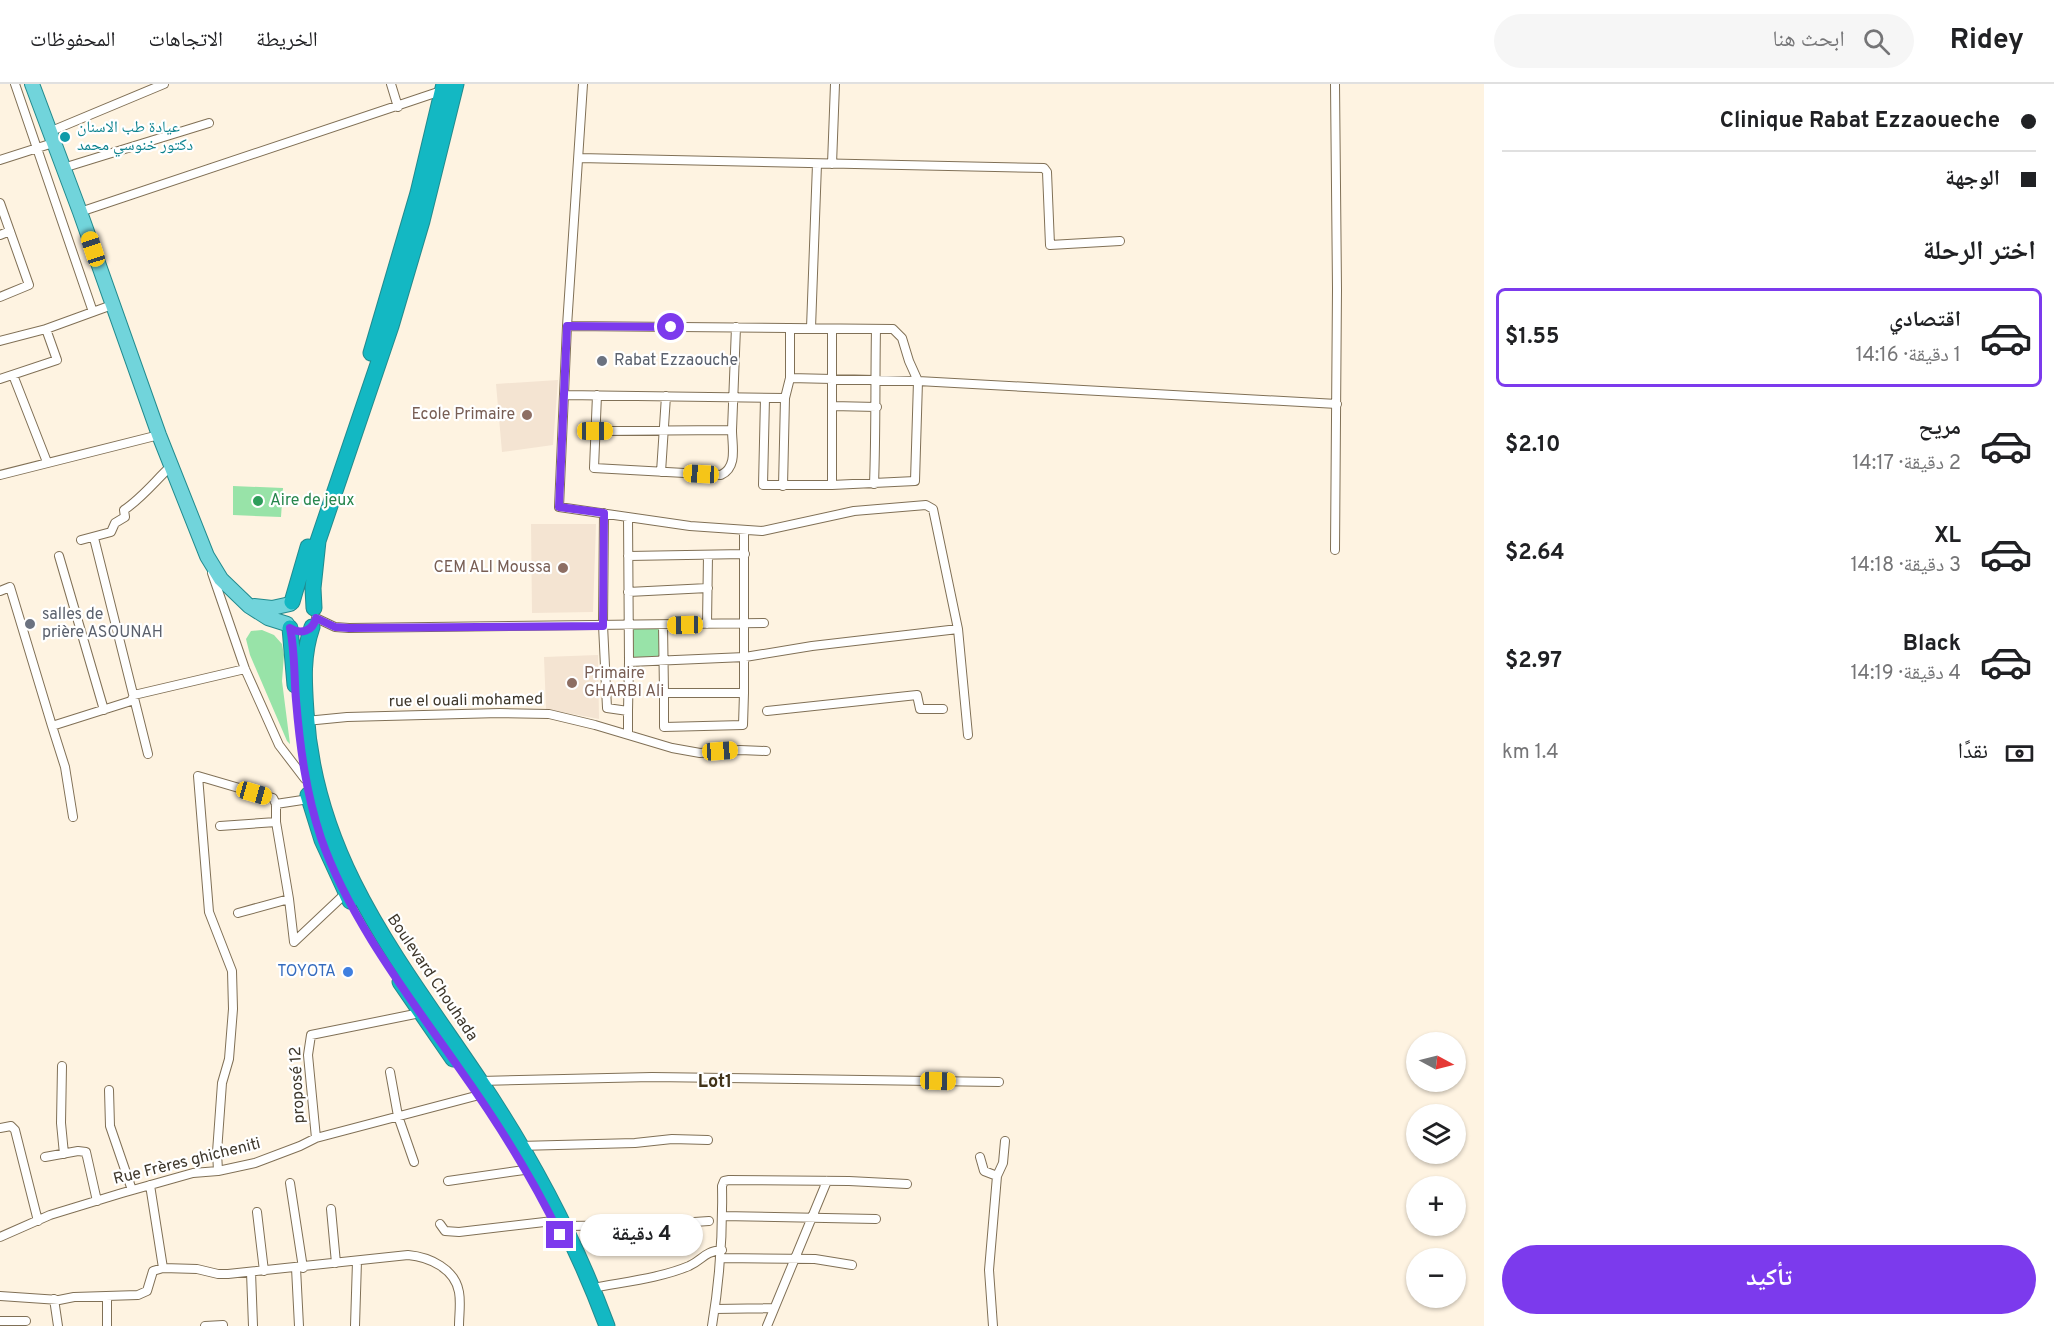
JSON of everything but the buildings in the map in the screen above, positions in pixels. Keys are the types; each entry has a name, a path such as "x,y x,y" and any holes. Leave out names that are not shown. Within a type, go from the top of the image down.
{"highway":[{"path":"451,86 384,312 329,475 291,603 285,615 300,753 309,799 322,840 346,893 385,960 420,1013 482,1090 524,1170 559,1223 598,1326"},
{"name":"Boulevard Chouhada","path":"451,86 425,211 401,293 318,541 313,588 314,618 305,653 303,672 306,721 319,797 354,887 375,925 519,1146 593,1288 607,1326"},
{"path":"288,626 299,632 308,630 314,618 311,604 302,600 291,603"}],"main road":[{"path":"32,84 159,435 207,556 221,579 249,606 268,618 288,626"},
{"path":"249,606 265,608 291,603"}],"street":[{"path":"15,84 93,312"},
{"path":"391,84 398,107"},
{"path":"583,84 567,326 559,507 690,526 744,530 772,529 854,511 926,505 933,509 958,629 969,735"},
{"path":"832,164 835,84"},
{"path":"1335,84 1337,404 1335,550"},
{"path":"0,160 38,148 51,137 158,85"},
{"path":"80,212 398,107 451,86"},
{"path":"63,168 209,123"},
{"path":"579,158 1044,168 1047,172 1050,245 1120,241"},
{"path":"811,328 817,164"},
{"path":"0,203 29,285 0,297"},
{"path":"0,235 10,231"},
{"path":"0,341 46,329 112,305"},
{"path":"567,326 893,329 902,338 909,362 918,381 915,482 763,485 765,398"},
{"path":"597,395 594,468 721,475 732,465 736,327"},
{"path":"783,486 784,398 790,378 790,328"},
{"path":"832,328 832,485"},
{"path":"0,379 57,360 46,329"},
{"path":"874,484 877,407 876,329"},
{"path":"13,375 47,462"},
{"path":"790,378 918,381 1337,404"},
{"path":"564,394 784,398"},
{"path":"661,472 666,396"},
{"path":"832,406 877,407"},
{"path":"595,431 732,430"},
{"path":"0,475 159,435"},
{"path":"81,540 111,532 115,523 125,517 124,510 139,500 171,466"},
{"path":"604,513 603,626 607,708 628,711"},
{"path":"628,517 628,735"},
{"path":"664,727 743,725 746,624 744,530"},
{"path":"93,538 148,754"},
{"path":"628,556 745,554"},
{"path":"707,624 708,555"},
{"path":"59,556 104,711"},
{"path":"207,556 245,669 279,745 305,779"},
{"path":"0,591 10,587 65,767 73,817"},
{"path":"628,592 708,588"},
{"path":"314,618 335,627 349,628 764,623"},
{"path":"663,625 664,745"},
{"path":"629,662 745,657 812,646 958,629"},
{"path":"134,695 245,669"},
{"path":"664,693 744,693"},
{"path":"52,726 131,701 134,695"},
{"path":"767,711 917,695 920,709 943,709"},
{"name":"rue el ouali mohamed","path":"306,721 347,717 549,714 700,753 766,751"},
{"path":"218,1171 217,1152 222,1083 229,1059 233,1009 232,971 209,912 198,776 273,798 276,804 276,822 294,942 346,893"},
{"path":"276,804 309,799"},
{"path":"220,826 276,822"},
{"path":"238,913 289,899"},
{"name":"proposé 12","path":"316,1138 308,1055 311,1035 420,1013"},
{"path":"62,1066 60,1123 64,1154"},
{"path":"390,1072 398,1116 414,1162"},
{"name":"Rue Frères ghicheniti","path":"0,1237 38,1221 132,1190 193,1173 218,1171 255,1163 316,1138 482,1090 652,1077 999,1082"},
{"path":"109,1090 110,1126 132,1190"},
{"path":"0,1128 10,1126 15,1130 38,1221"},
{"path":"519,1146 635,1143 672,1139 708,1140"},
{"path":"993,1326 989,1270 998,1176 1004,1163 1005,1142"},
{"path":"45,1157 78,1151 86,1152 97,1201"},
{"path":"980,1157 984,1171 998,1176"},
{"path":"448,1181 524,1170"},
{"path":"766,1326 827,1180"},
{"path":"712,1326 722,1254 722,1186 724,1181 827,1180 907,1184"},
{"path":"290,1183 299,1268 299,1326"},
{"path":"150,1185 164,1268"},
{"path":"331,1209 336,1263"},
{"path":"257,1212 264,1271"},
{"path":"722,1216 876,1219"},
{"path":"440,1224 446,1231 459,1232 559,1223 650,1225 710,1221"},
{"path":"593,1288 689,1266 704,1254 815,1259 852,1265"},
{"path":"0,1296 54,1299 144,1294 149,1288 153,1271 164,1268 197,1269 218,1274 299,1268 408,1255 431,1260 446,1270 458,1285 459,1326"},
{"path":"355,1326 357,1261"},
{"path":"251,1272 253,1326"},
{"path":"107,1296 107,1326"},
{"path":"54,1299 58,1326"},
{"path":"715,1309 774,1308"},
{"path":"0,1321 26,1321"},
{"path":"205,1326 223,1325"}],"shaded area":[{"name":"Ecole Primaire","path":"558,380 553,445 502,452 496,384"},
{"name":"CEM ALI Moussa","path":"531,524 596,524 593,612 532,613"},
{"name":"Primaire GHARBI Ali","path":"598,655 599,719 546,709 544,657"}],"green space":[{"name":"Aire de jeux","path":"233,486 283,488 281,517 233,515"},
{"path":"631,627 661,627 661,658 631,660"},
{"path":"262,630 274,635 282,644 284,655 282,681 290,744 250,655 246,639 251,631"}],"place":[{"name":"عيادة طب الاسنان دكتور خنوسي محمد","path":"65,137"},
{"name":"Rabat Ezzaouche","path":"602,361"},
{"name":"Ecole Primaire","path":"527,415"},
{"name":"Aire de jeux","path":"258,501"},
{"name":"CEM ALI Moussa","path":"563,568"},
{"name":"salles de prière ASOUNAH","path":"30,624"},
{"name":"Primaire GHARBI Ali","path":"572,683"},
{"name":"TOYOTA","path":"348,972"}],"district":[{"name":"Lot1","path":"715,1082"}],"route":[{"path":"560,1235 549,1211 506,1140 478,1095 385,960 337,875 322,840 309,799 300,753 290,628 304,632 312,627 316,618 335,627 349,628 603,626 604,513 559,507 567,326 671,327"}]}
